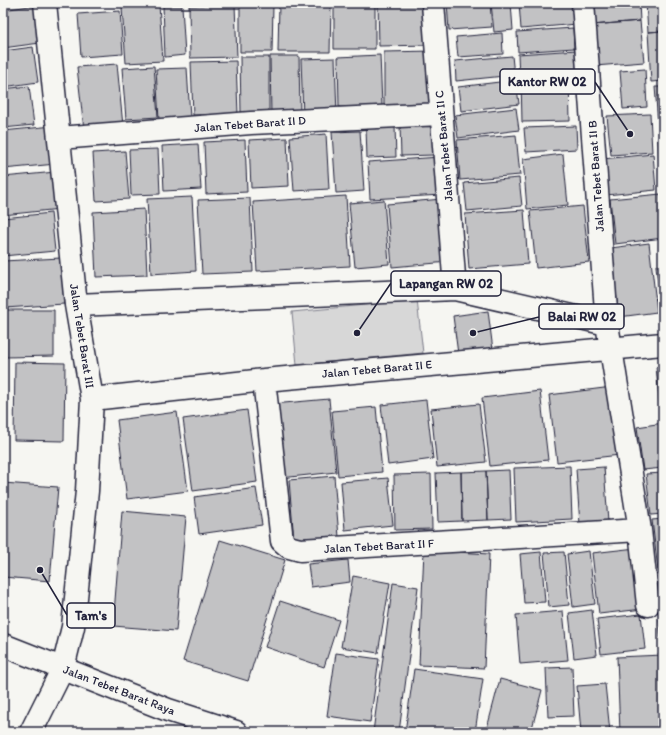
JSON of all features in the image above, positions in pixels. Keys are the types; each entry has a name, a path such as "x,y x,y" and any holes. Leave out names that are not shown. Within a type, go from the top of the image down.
{"street":[{"name":"Jalan Tebet Barat III","path":"32,732 63,668 73,627 87,491 92,399 76,305 45,3"},
{"name":"Jalan Tebet Barat II C","path":"433,3 455,289"},
{"name":"Jalan Tebet Barat II B","path":"583,3 609,348"},
{"name":"Jalan Tebet Barat II D","path":"59,138 251,123 441,114"},
{"path":"76,305 455,289 607,324"},
{"name":"Jalan Tebet Barat II E","path":"92,399 264,380 663,344"},
{"path":"609,348 640,530 648,606"},
{"name":"Jalan Tebet Barat II F","path":"264,380 282,541 289,548 300,550 640,530"},
{"name":"Jalan Tebet Barat Raya","path":"3,645 168,710 236,732"}],"shaded area":[{"path":"417,300 423,353 297,365 292,312"}],"building":[{"path":"279,3 331,4 330,52 278,52"},
{"path":"334,3 375,3 375,49 334,49"},
{"path":"378,3 429,3 431,45 379,46"},
{"path":"447,3 490,3 492,27 449,30"},
{"path":"491,3 511,3 513,30 494,32"},
{"path":"519,3 576,3 577,24 521,29"},
{"path":"590,3 639,3 640,21 592,25"},
{"path":"646,3 663,3 663,31 648,32"},
{"path":"36,5 40,43 3,48 3,10"},
{"path":"159,5 163,61 126,63 122,8"},
{"path":"235,5 237,57 190,58 189,6"},
{"path":"240,5 273,5 272,52 240,52"},
{"path":"163,6 182,6 185,55 165,57"},
{"path":"120,11 123,54 81,57 78,14"},
{"path":"640,21 644,62 595,66 592,25"},
{"path":"573,28 574,48 518,52 517,32"},
{"path":"663,31 663,81 651,82 648,32"},
{"path":"502,33 503,54 458,57 456,37"},
{"path":"33,47 38,82 3,87 3,51"},
{"path":"577,50 579,73 519,77 518,54"},
{"path":"433,51 434,105 384,106 384,52"},
{"path":"380,55 382,106 339,107 338,57"},
{"path":"270,56 299,56 300,115 271,115"},
{"path":"512,56 514,75 456,81 455,61"},
{"path":"240,57 269,57 269,112 241,112"},
{"path":"335,58 337,116 303,117 301,59"},
{"path":"236,61 238,114 193,115 191,62"},
{"path":"117,64 123,126 84,130 77,67"},
{"path":"154,66 158,117 126,119 122,68"},
{"path":"187,68 190,118 159,120 156,69"},
{"path":"645,69 647,107 623,109 620,71"},
{"path":"569,78 570,121 522,122 521,79"},
{"path":"516,80 519,104 461,111 458,87"},
{"path":"29,86 34,125 3,128 3,89"},
{"path":"655,87 663,87 663,135 659,135"},
{"path":"516,108 519,130 458,138 455,115"},
{"path":"650,114 652,152 611,155 607,116"},
{"path":"432,124 433,155 401,156 400,125"},
{"path":"53,126 56,164 3,169 3,131"},
{"path":"576,126 577,149 526,152 524,128"},
{"path":"395,127 396,157 367,158 366,128"},
{"path":"360,131 364,191 336,193 332,132"},
{"path":"326,134 329,189 294,191 290,137"},
{"path":"516,135 520,175 460,180 457,140"},
{"path":"287,138 289,186 251,188 249,140"},
{"path":"658,138 663,138 663,184 661,184"},
{"path":"245,140 247,192 206,194 204,142"},
{"path":"198,144 201,189 164,191 162,146"},
{"path":"158,149 160,194 131,195 129,150"},
{"path":"125,151 129,199 96,201 93,153"},
{"path":"563,154 568,205 527,209 523,159"},
{"path":"653,154 656,190 606,195 602,159"},
{"path":"440,157 442,195 370,199 368,162"},
{"path":"56,172 60,209 3,215 3,177"},
{"path":"519,178 522,206 467,211 464,183"},
{"path":"661,194 663,238 615,244 610,199"},
{"path":"346,196 350,266 257,271 253,202"},
{"path":"192,197 196,271 151,274 147,199"},
{"path":"250,198 253,272 202,274 198,200"},
{"path":"442,199 448,262 392,267 387,204"},
{"path":"384,200 389,264 355,267 349,203"},
{"path":"583,206 589,262 536,268 530,211"},
{"path":"144,209 147,275 96,277 93,212"},
{"path":"524,210 528,264 469,269 465,214"},
{"path":"51,213 55,251 3,256 3,218"},
{"path":"649,243 657,312 619,317 611,248"},
{"path":"61,258 64,304 5,308 3,261"},
{"path":"656,266 663,266 663,322 662,322"},
{"path":"5,310 54,310 54,356 6,357"},
{"path":"488,311 493,350 458,354 453,316"},
{"path":"15,362 65,363 64,441 14,440"},
{"path":"656,367 663,367 663,419 661,419"},
{"path":"612,387 620,455 557,462 549,395"},
{"path":"540,391 548,460 490,466 482,398"},
{"path":"329,399 336,472 281,478 273,404"},
{"path":"426,400 433,459 388,465 381,405"},
{"path":"479,404 486,462 437,467 431,409"},
{"path":"376,407 382,472 338,476 332,411"},
{"path":"247,410 257,482 193,491 183,419"},
{"path":"177,412 188,491 127,499 117,420"},
{"path":"663,423 663,468 643,470 637,427"},
{"path":"570,466 572,519 516,522 514,468"},
{"path":"604,467 608,522 580,524 576,469"},
{"path":"509,470 511,519 488,520 486,471"},
{"path":"486,471 488,520 462,521 461,472"},
{"path":"461,472 462,521 438,522 436,473"},
{"path":"663,473 663,514 651,515 646,474"},
{"path":"431,474 432,529 395,530 394,475"},
{"path":"334,476 339,537 294,541 289,480"},
{"path":"388,478 393,525 345,530 341,482"},
{"path":"3,483 58,487 50,581 3,577"},
{"path":"256,488 262,525 199,534 194,497"},
{"path":"122,511 186,517 176,631 113,626"},
{"path":"663,519 663,570 658,570 652,520"},
{"path":"220,540 285,560 248,681 183,661"},
{"path":"636,548 643,609 599,614 592,553"},
{"path":"424,550 489,554 484,668 419,665"},
{"path":"589,551 595,604 573,607 567,554"},
{"path":"541,552 545,602 524,603 520,554"},
{"path":"564,552 569,605 549,607 544,553"},
{"path":"348,560 350,582 311,587 308,564"},
{"path":"663,574 663,616 659,616 654,575"},
{"path":"353,576 390,583 378,653 341,647"},
{"path":"393,583 418,587 399,732 373,732"},
{"path":"280,601 339,620 324,667 265,647"},
{"path":"592,610 597,655 574,658 569,613"},
{"path":"563,611 568,660 520,664 516,615"},
{"path":"641,614 645,649 601,654 597,619"},
{"path":"659,619 663,619 663,648 661,649"},
{"path":"336,653 379,659 370,722 327,716"},
{"path":"663,655 663,732 620,732 617,657"},
{"path":"572,667 574,716 548,717 546,668"},
{"path":"414,669 483,679 475,732 405,732"},
{"path":"500,679 542,690 531,732 486,732"},
{"path":"605,684 610,732 581,732 577,686"}],"place":[{"name":"Kantor RW 02","path":"630,134"},
{"name":"Lapangan RW 02","path":"357,333"},
{"name":"Balai RW 02","path":"473,333"},
{"name":"Tam's","path":"40,570"}]}
